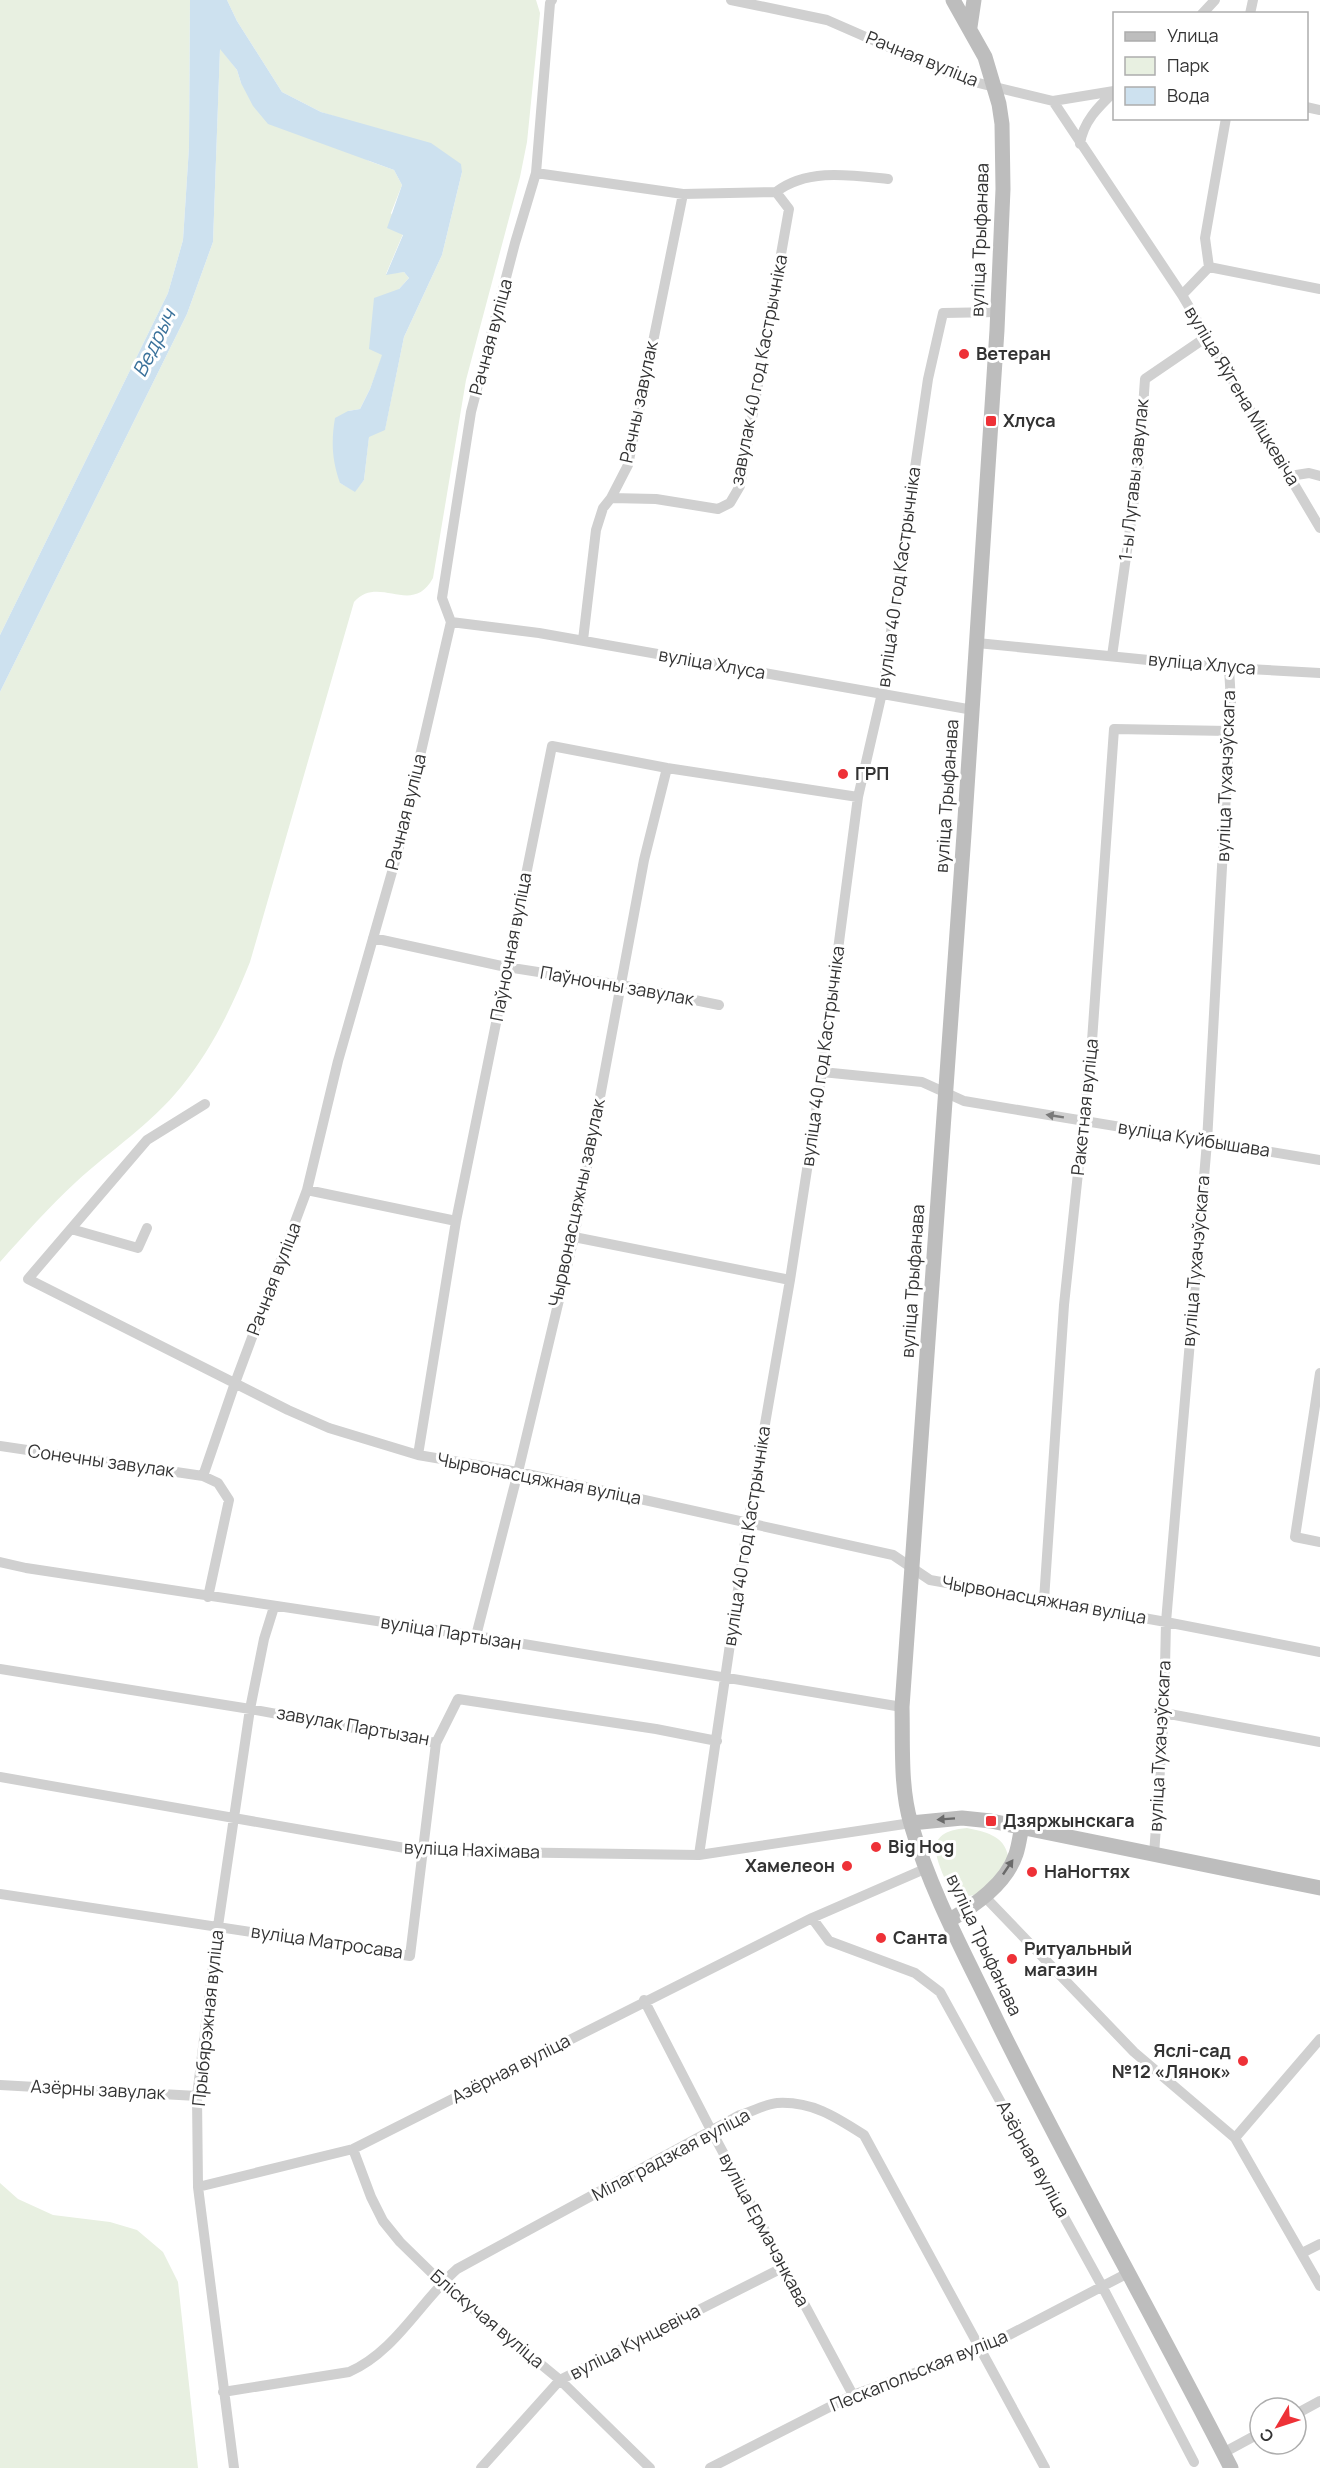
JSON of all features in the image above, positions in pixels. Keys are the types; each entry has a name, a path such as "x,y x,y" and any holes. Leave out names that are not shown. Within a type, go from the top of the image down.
{"street":[{"name":"Рачная вуліца","path":"203,1476 307,1190 338,1061 398,851 451,622 442,598 471,412 515,243 536,173 552,0"},
{"name":"Рачная вуліца","path":"732,0 827,20 962,79 994,87 1053,101 1113,92"},
{"name":"вуліца Трыфанава","path":"953,0 985,57 994,87 1002,124 1003,189 998,312 973,710 902,1707 904,1779 911,1823 927,1868 950,1920 1061,2150 1231,2468"},
{"path":"970,27 974,0"},
{"path":"1204,12 1215,0"},
{"path":"1080,144 1082,130 1099,106 1113,93"},
{"name":"вуліца Яўгена Міцкевіча","path":"1053,101 1208,336 1320,528"},
{"path":"1226,120 1205,238 1209,267 1320,289"},
{"path":"536,173 683,194 776,192 789,182 814,175 888,179"},
{"name":"завулак 40 год Кастрычніка","path":"611,498 657,499 718,509 730,503 740,486 789,209 776,192"},
{"name":"Рачны завулак","path":"582,640 596,530 603,508 611,498 628,465 683,194"},
{"name":"вуліца Яўгена Міцкевіча","path":"1182,295 1209,267"},
{"name":"вуліца 40 год Кастрычніка","path":"699,1855 748,1522 790,1280 822,1072 858,797 882,693 927,379 944,313 998,312"},
{"name":"1-ы Лугавы завулак","path":"1112,656 1139,465 1145,379 1208,336"},
{"path":"1290,476 1309,473 1320,476"},
{"name":"вуліца Хлуса","path":"451,622 582,640 973,710"},
{"name":"вуліца Хлуса","path":"976,643 1229,668 1320,673"},
{"name":"вуліца Тухачэўскага","path":"1154,1855 1164,1713 1166,1622 1207,1142 1229,731 1229,668"},
{"name":"Ракетная вуліца","path":"1044,1600 1064,1305 1092,1041 1114,729 1229,731"},
{"name":"Паўночная вуліца","path":"418,1455 456,1221 552,746 667,768 858,797"},
{"name":"Чырвонасцяжны завулак","path":"476,1636 574,1237 644,860 667,768"},
{"name":"Паўночны завулак","path":"373,938 507,967 621,985 719,1005"},
{"name":"вуліца Куйбышава","path":"822,1072 922,1082 964,1101 1320,1160"},
{"name":"Чырвонасцяжная вуліца","path":"206,1104 147,1140 28,1279 329,1428 418,1455 518,1472 893,1555 930,1580 1320,1652"},
{"path":"307,1190 456,1221"},
{"path":"71,1229 138,1248 147,1228"},
{"path":"574,1237 790,1280"},
{"path":"1320,1373 1295,1537 1320,1542"},
{"name":"Сонечны завулак","path":"0,1446 203,1476"},
{"path":"203,1476 218,1483 229,1500 208,1597"},
{"name":"вуліца Партызан","path":"0,1562 208,1597 476,1636 902,1707"},
{"name":"Прыбярэжная вуліца","path":"234,2468 198,2187 197,2096 218,1926 250,1709 264,1640 274,1607"},
{"name":"завулак Партызан","path":"0,1669 250,1709 436,1743 458,1699 656,1729 717,1741"},
{"path":"1164,1713 1320,1742"},
{"path":"422,1851 436,1743"},
{"name":"вуліца Нахімава","path":"0,1777 234,1820 422,1851 699,1855 911,1823"},
{"path":"911,1823 962,1818 1022,1826 1320,1888"},
{"path":"950,1920 986,1897 1015,1855 1022,1826"},
{"name":"вуліца Матросава","path":"0,1894 410,1956 422,1851"},
{"name":"Азёрная вуліца","path":"198,2187 353,2149 812,1917 927,1868"},
{"path":"986,1897 1134,2052 1235,2138 1320,2286"},
{"name":"Азёрная вуліца","path":"812,1917 829,1941 915,1972 940,1992 1102,2286 1194,2462"},
{"name":"вуліца Ермачэнкава","path":"645,2000 711,2130 853,2395"},
{"path":"1235,2138 1320,2039"},
{"name":"Азёрны завулак","path":"0,2085 197,2096"},
{"name":"Мілаградзкая вуліца","path":"223,2392 349,2372 367,2364 384,2349 442,2283 457,2270 711,2130 740,2115 775,2103 825,2110 864,2135 1045,2468"},
{"name":"Бліскучая вуліца","path":"353,2149 371,2197 383,2221 400,2242 442,2283 560,2380 650,2468"},
{"path":"1302,2253 1320,2244"},
{"name":"вуліца Кунцевіча","path":"482,2468 560,2380 784,2267"},
{"name":"Пескапольская вуліца","path":"710,2468 853,2395 982,2349 1128,2273"},
{"path":"1223,2453 1248,2439"}],"green space":[{"path":"0,0 190,0 189,147 183,240 168,293 0,635"},
{"path":"227,0 536,0 540,13 527,142 520,177 466,380 433,578 425,589 415,594 374,592 354,602 250,962 212,1043 192,1073 169,1100 144,1125 66,1192 0,1262 0,692 187,314 213,242 220,48 237,70 241,83 369,161 394,170 402,185 391,213 403,234 386,274 404,272 409,278 399,289 383,354 370,389 360,409 348,411 340,483 355,491 364,480 369,436 385,429 404,337 442,255 462,172 361,125 321,112 282,92 237,21"},
{"path":"967,1828 987,1833 998,1839 1006,1849 1008,1856 993,1882 981,1892 964,1896 949,1889 937,1858 936,1849 937,1841 943,1835"},
{"path":"0,2183 18,2199 53,2215 110,2222 137,2230 163,2252 178,2282 198,2468 0,2468"}],"water":[{"name":"Ведрыч","path":"190,0 227,0 237,21 282,92 321,112 431,143 461,164 462,172 442,255 404,337 385,430 369,437 364,480 355,492 340,483 337,475 333,451 335,418 348,411 360,409 382,355 369,349 374,298 399,289 409,278 404,272 386,275 403,235 387,228 402,185 394,170 268,124 253,106 237,70 220,49 213,242 187,314 0,692 0,635 168,293 183,240 189,147"}],"place":[{"name":"Ветеран","path":"964,354"},
{"name":"Хлуса","path":"991,421"},
{"name":"ГРП","path":"843,774"},
{"name":"Дзяржынскага","path":"991,1821"},
{"name":"Big Hog","path":"876,1847"},
{"name":"Хамелеон","path":"847,1866"},
{"name":"НаНогтях","path":"1032,1872"},
{"name":"Санта","path":"881,1938"},
{"name":"Ритуальный магазин","path":"1012,1959"},
{"name":"Яслі-сад №12 «Лянок»","path":"1243,2061"}]}
